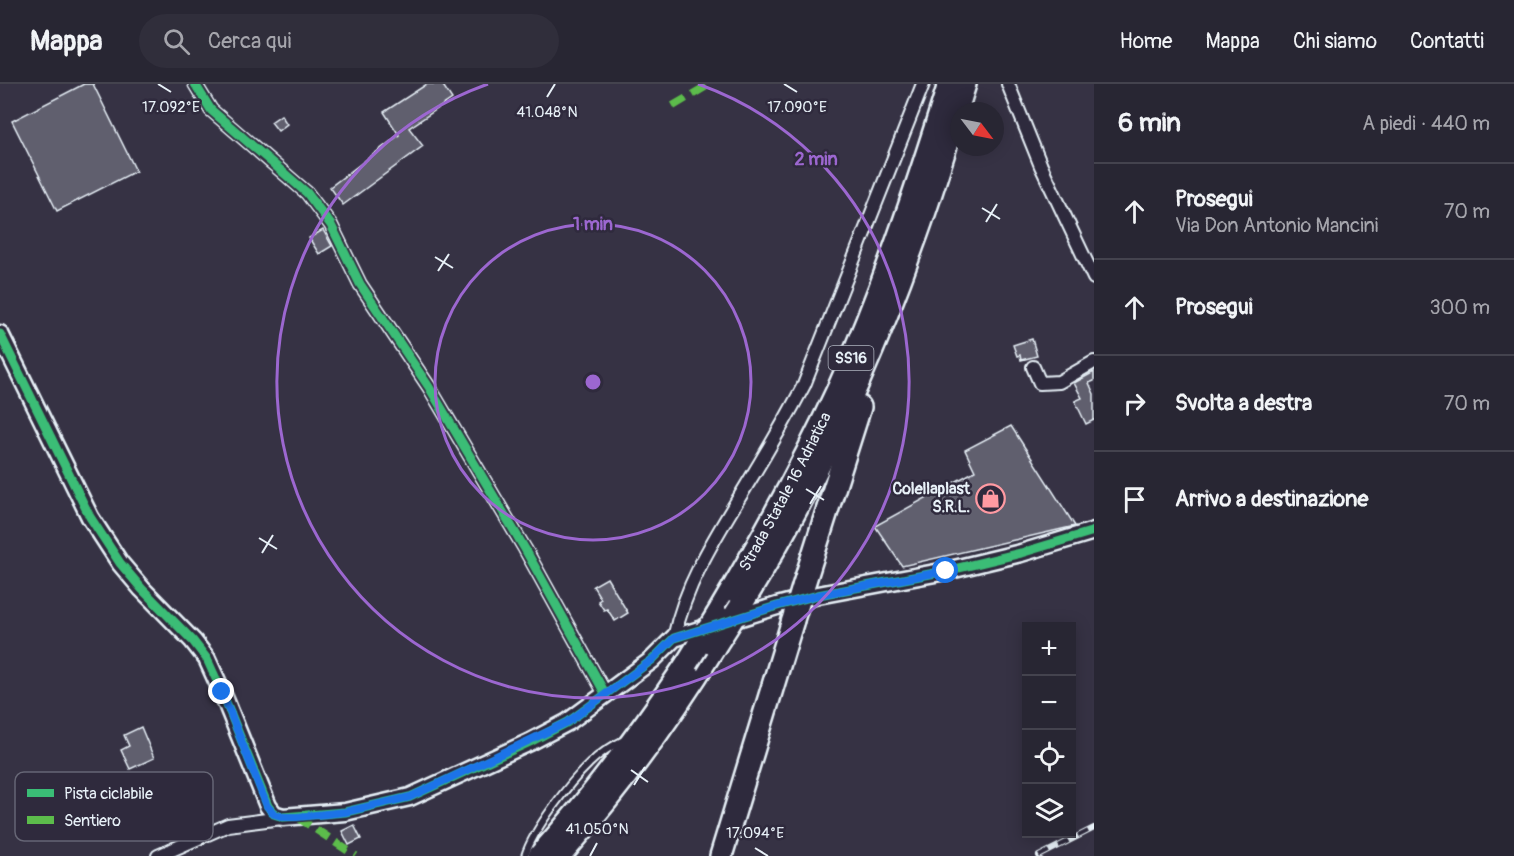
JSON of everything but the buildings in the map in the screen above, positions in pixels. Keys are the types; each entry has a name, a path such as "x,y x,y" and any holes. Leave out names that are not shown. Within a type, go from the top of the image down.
{"highway":[{"name":"Strada Statale 16 Adriatica","path":"539,856 638,733 687,663 746,566 795,476 838,387 892,255 949,84"},
{"name":"Strada Statale 16 Adriatica","path":"560,856 626,775 693,682 740,607 815,474 858,384 914,245 965,84"},
{"path":"721,856 793,620 810,591 888,311"}],"street":[{"path":"195,84 211,110 308,193 331,225 360,284 429,387 525,549 606,695"},
{"path":"674,638 686,599 714,537 785,421 804,385 923,84"},
{"path":"1008,84 1041,166 1094,278"},
{"path":"0,334 90,517 120,563 207,659 267,806 274,814 284,817"},
{"path":"1033,368 1040,383 1059,382 1094,362"},
{"path":"213,832 228,825 345,812 410,797 568,722 652,660 674,638 777,606 810,591 946,571 1021,553 1094,531"},
{"path":"158,856 192,841"}],"lane":[{"path":"525,856 534,834 589,764 609,748 638,733"}],"railway":[{"path":"1039,856 1094,828"}],"marked path":[{"path":"673,106 710,84"},
{"path":"297,817 356,856"}],"cycle path":[{"path":"195,84 211,110 307,193 331,225 360,284 429,387 525,549 606,695"},
{"path":"0,334 90,517 120,563 207,659 268,806 274,814 283,817 345,812 410,797 568,722 652,660 674,638 818,595 946,571 1021,553 1094,531"}],"place":[{"name":"Colellaplast S.R.L.","path":"991,498"}],"route":[{"path":"222,692 267,806 274,814 297,817 345,812 410,797 568,722 652,660 674,638 818,595 946,571"}]}
